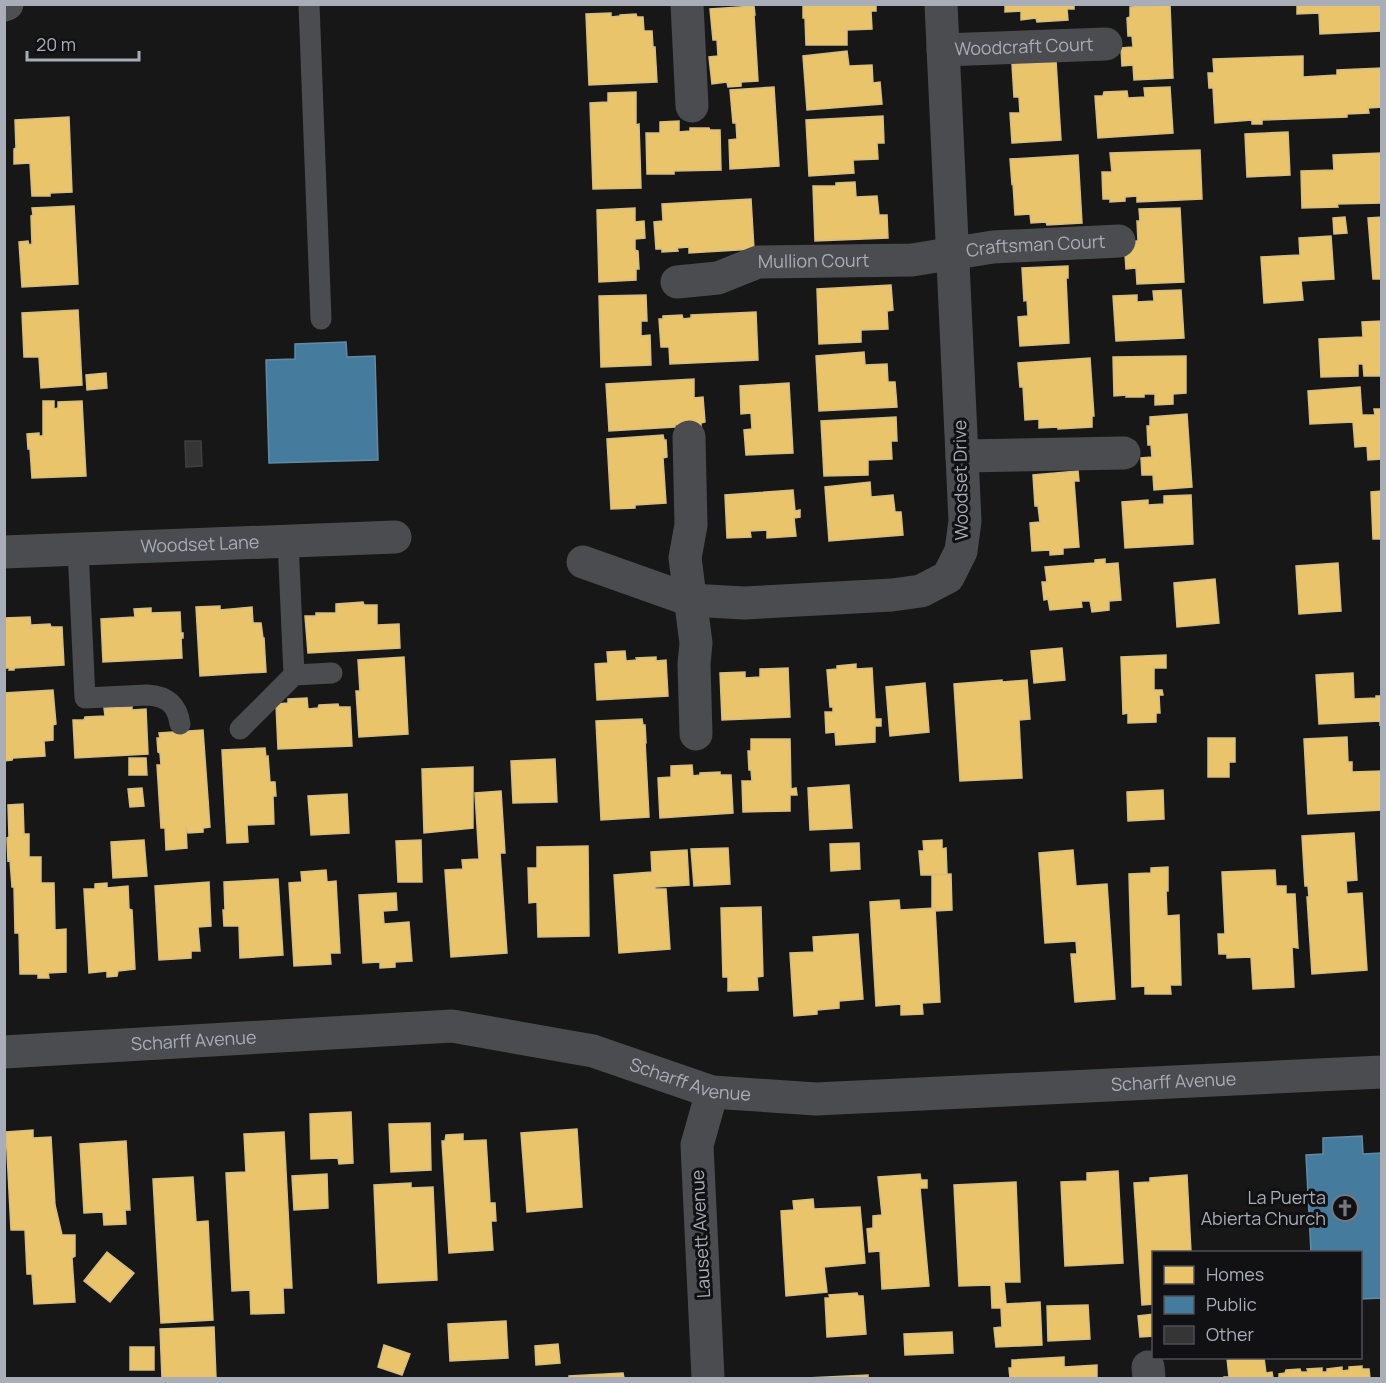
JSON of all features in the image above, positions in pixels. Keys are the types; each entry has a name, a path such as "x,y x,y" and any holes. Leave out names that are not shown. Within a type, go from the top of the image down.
{"street":[{"path":"687,4 692,106"},
{"name":"Woodset Drive","path":"583,562 690,600 744,603 892,595 921,591 948,577 961,551 965,521 941,4"},
{"name":"Woodcraft Court","path":"943,50 1106,44"},
{"name":"Craftsman Court","path":"952,254 993,247 1119,241"},
{"name":"Mullion Court","path":"677,282 718,279 758,261 912,260 952,254"},
{"path":"689,437 691,525 685,558 696,642 694,664 696,734"},
{"path":"962,456 1124,453"},
{"name":"Woodset Lane","path":"4,552 395,537"},
{"name":"Scharff Avenue","path":"4,1052 452,1026 593,1051 712,1092 816,1099 1382,1072"},
{"name":"Lausett Avenue","path":"708,1378 697,1145 712,1092"}],"lane":[{"path":"309,4 321,319"},
{"path":"288,541 294,675"},
{"path":"78,549 85,698 157,696 166,699 174,706 180,724"},
{"path":"240,729 294,675 332,673"}],"building: Homes":[{"path":"803,4 876,4 876,11 871,11 872,29 847,30 847,45 806,45"},
{"path":"1005,4 1074,4 1074,9 1067,9 1068,20 1037,22 1036,18 1021,20 1021,11 1005,12"},
{"path":"1297,4 1382,4 1382,31 1320,34 1319,13 1297,14"},
{"path":"1170,5 1173,78 1134,80 1133,65 1122,66 1121,48 1133,47 1132,36 1128,36 1127,18 1130,17 1130,7"},
{"path":"754,6 758,81 741,82 741,86 728,87 727,82 712,84 709,57 718,56 717,40 713,40 710,9"},
{"path":"611,13 611,17 636,14 637,17 643,17 644,31 652,31 657,82 589,85 586,14"},
{"path":"847,51 849,66 872,65 873,83 880,82 882,104 807,110 803,56"},
{"path":"1303,56 1303,77 1337,75 1337,70 1382,68 1382,107 1368,108 1369,113 1347,114 1347,117 1262,120 1262,124 1252,124 1252,120 1215,123 1213,88 1209,88 1208,73 1214,73 1213,59"},
{"path":"1056,61 1061,140 1012,143 1010,113 1020,113 1019,97 1014,97 1012,64"},
{"path":"774,87 779,166 730,169 729,140 737,139 730,90"},
{"path":"1170,87 1173,133 1098,138 1095,96 1103,96 1104,92 1127,91 1128,98 1145,97 1144,88"},
{"path":"636,92 641,188 593,189 590,103 608,102 608,93"},
{"path":"883,116 884,143 877,143 878,159 853,160 854,173 809,176 806,120"},
{"path":"69,117 72,192 32,196 30,163 14,164 15,120"},
{"path":"679,121 679,132 690,131 690,128 720,130 721,170 647,174 646,133 660,133 660,122"},
{"path":"1288,132 1290,175 1247,177 1245,134"},
{"path":"1200,150 1202,199 1137,202 1137,196 1125,197 1125,201 1110,202 1110,199 1103,199 1102,172 1112,172 1110,153"},
{"path":"1382,153 1382,203 1337,204 1338,207 1302,208 1301,171 1334,170 1333,155"},
{"path":"1078,155 1082,223 1047,225 1046,222 1031,223 1030,214 1015,215 1010,159"},
{"path":"855,182 856,197 877,196 879,215 887,215 888,238 815,241 813,186 836,186 836,183"},
{"path":"751,199 754,249 689,253 689,247 677,248 678,251 662,252 662,249 656,249 654,222 663,221 662,204"},
{"path":"74,206 78,284 22,287 19,242 28,241 29,245 32,244 32,208"},
{"path":"635,208 635,222 644,221 645,238 635,239 639,269 636,269 636,280 599,282 597,210"},
{"path":"1180,208 1184,282 1137,284 1136,268 1126,269 1125,254 1130,254 1129,241 1138,241 1139,209"},
{"path":"1345,217 1347,233 1334,234 1333,218"},
{"path":"1382,217 1382,279 1373,279 1368,218"},
{"path":"1331,236 1334,279 1301,281 1303,300 1264,303 1261,257 1300,255 1299,238"},
{"path":"1068,266 1068,278 1066,278 1069,343 1020,346 1018,317 1028,316 1027,300 1024,301 1022,268"},
{"path":"891,285 893,310 887,311 888,329 861,330 861,342 819,344 817,289"},
{"path":"1181,290 1184,338 1116,341 1113,296 1137,295 1137,302 1154,301 1153,291"},
{"path":"646,295 647,321 641,321 641,336 650,335 651,365 601,367 599,296"},
{"path":"78,310 82,385 41,388 39,357 24,357 22,313"},
{"path":"756,312 758,360 670,364 669,347 661,347 659,319 663,319 663,316 682,315 683,319 691,318 691,315"},
{"path":"1382,321 1382,376 1364,376 1363,364 1358,364 1358,376 1321,377 1319,339 1363,337 1362,322"},
{"path":"864,352 865,365 887,364 888,382 895,382 897,407 819,411 816,356"},
{"path":"1186,356 1186,393 1173,394 1173,404 1155,405 1155,394 1144,394 1144,397 1114,396 1113,357"},
{"path":"1090,358 1094,416 1092,416 1092,427 1039,428 1039,419 1025,420 1023,387 1020,387 1018,363"},
{"path":"106,373 107,388 87,390 86,375"},
{"path":"694,379 694,398 703,397 705,422 701,423 701,428 685,424 675,425 675,427 609,431 606,384"},
{"path":"789,383 793,453 746,455 744,430 752,429 751,413 741,414 740,386"},
{"path":"1360,387 1362,415 1375,415 1374,409 1382,409 1382,459 1368,460 1367,446 1355,447 1353,422 1310,424 1308,391"},
{"path":"43,401 54,401 54,409 58,408 58,402 82,401 86,476 32,478 27,434 39,433 39,436 43,436"},
{"path":"1187,414 1192,487 1154,490 1153,475 1142,475 1141,458 1152,457 1151,445 1148,445 1147,426 1150,426 1150,417"},
{"path":"896,417 897,441 891,441 892,459 868,460 868,475 824,476 821,421"},
{"path":"663,435 666,440 667,457 663,458 666,503 611,509 607,439"},
{"path":"1078,471 1079,481 1074,481 1079,547 1063,548 1063,554 1050,555 1050,550 1032,551 1030,523 1040,522 1038,506 1035,506 1033,475"},
{"path":"870,482 871,497 893,495 895,512 901,512 903,535 829,541 825,487"},
{"path":"793,490 795,511 800,510 800,517 794,518 796,536 767,538 767,530 750,531 751,537 727,538 725,495"},
{"path":"1382,491 1382,539 1373,539 1371,492"},
{"path":"1191,495 1193,544 1125,548 1122,502 1148,500 1148,505 1164,504 1164,496"},
{"path":"1105,559 1105,564 1118,563 1121,600 1109,601 1109,610 1092,612 1090,601 1081,601 1082,607 1050,610 1048,599 1044,600 1042,582 1047,582 1045,567 1095,563 1095,560"},
{"path":"1338,563 1341,611 1299,614 1296,566"},
{"path":"1215,579 1219,623 1177,627 1174,583"},
{"path":"363,602 364,605 377,605 377,625 399,624 400,648 308,653 305,616 316,616 316,613 336,613 336,604"},
{"path":"220,606 220,610 252,607 253,623 261,623 266,672 200,676 196,607"},
{"path":"151,608 151,613 180,612 181,633 183,633 182,658 103,662 101,619 135,617 134,609"},
{"path":"30,617 31,628 32,625 50,624 51,627 62,627 64,665 14,668 14,670 4,668 4,618"},
{"path":"1062,648 1065,680 1034,683 1031,651"},
{"path":"625,651 626,661 656,657 656,661 666,660 668,696 597,700 595,664 608,663 607,652"},
{"path":"1166,655 1166,668 1154,668 1154,690 1162,690 1163,695 1159,695 1160,713 1156,713 1156,722 1128,723 1128,713 1123,714 1121,657"},
{"path":"404,657 408,734 359,737 356,691 360,691 358,660"},
{"path":"856,664 856,669 872,668 875,719 881,719 881,726 875,726 875,742 836,745 835,732 826,733 825,712 833,712 833,707 830,707 827,670 837,669 837,666"},
{"path":"788,668 790,717 722,720 720,673 745,672 745,678 760,677 760,669"},
{"path":"1353,673 1354,699 1382,696 1382,724 1380,725 1380,721 1319,724 1316,675"},
{"path":"1002,680 1002,682 1027,680 1030,719 1019,720 1022,778 960,781 954,684"},
{"path":"925,683 929,732 890,736 886,687"},
{"path":"53,690 56,724 53,725 53,740 44,741 45,756 13,758 4,761 4,693"},
{"path":"307,698 308,709 318,708 319,705 338,704 339,707 350,707 352,746 278,749 276,704 288,703 288,699"},
{"path":"132,707 132,710 146,709 148,754 75,758 73,720 105,716 104,708"},
{"path":"642,719 645,725 649,817 601,820 596,721"},
{"path":"203,730 210,827 203,828 203,832 188,833 186,828 187,848 166,850 165,828 161,828 157,765 161,765 157,738 160,738 159,733"},
{"path":"1347,737 1348,762 1352,762 1352,772 1382,771 1382,810 1308,814 1304,739"},
{"path":"1208,738 1235,738 1235,762 1229,762 1229,777 1208,777"},
{"path":"751,739 790,739 791,789 796,788 797,795 790,795 790,811 743,812 742,781 752,781 748,751 751,751"},
{"path":"265,748 266,757 268,756 270,782 275,782 274,824 247,825 248,842 227,843 222,750"},
{"path":"129,758 146,758 147,775 129,775"},
{"path":"555,759 557,802 513,803 511,761"},
{"path":"692,765 693,776 700,775 700,773 720,772 720,775 731,775 733,813 660,818 658,778 671,777 671,766"},
{"path":"473,767 473,828 424,833 422,769"},
{"path":"849,785 852,828 810,830 808,788"},
{"path":"142,788 144,806 130,807 128,789"},
{"path":"1163,790 1164,819 1128,821 1127,792"},
{"path":"501,791 505,853 500,853 507,953 451,957 445,870 463,869 462,860 479,859 475,793"},
{"path":"347,794 349,833 311,835 308,796"},
{"path":"23,804 24,834 29,834 29,857 41,857 41,883 54,883 55,930 66,929 66,972 48,973 49,978 38,978 38,974 20,974 19,933 15,933 14,887 12,887 10,860 8,861 7,838 9,837 8,805"},
{"path":"1354,833 1357,880 1346,881 1347,894 1362,893 1367,970 1312,974 1307,897 1309,897 1308,886 1305,886 1302,836"},
{"path":"144,840 147,876 113,878 111,842"},
{"path":"421,840 422,882 398,882 396,841"},
{"path":"942,840 942,849 946,848 947,874 921,875 919,851 924,851 923,841"},
{"path":"859,843 860,869 831,871 830,844"},
{"path":"588,846 589,936 538,937 537,902 529,903 528,868 537,868 537,847"},
{"path":"728,848 730,884 694,886 691,849"},
{"path":"687,850 689,885 655,887 655,889 666,889 670,949 619,953 614,875 652,872 651,852"},
{"path":"1073,850 1076,886 1107,884 1115,999 1075,1002 1071,954 1077,954 1076,941 1045,943 1039,853"},
{"path":"1168,867 1167,916 1179,915 1181,985 1170,985 1171,994 1145,994 1145,986 1132,987 1129,874 1151,873 1151,868"},
{"path":"326,870 327,882 336,881 340,953 330,953 331,964 294,966 289,883 302,882 301,872"},
{"path":"1275,870 1276,886 1286,886 1286,894 1295,894 1298,948 1292,947 1294,987 1253,989 1251,957 1227,958 1227,954 1219,954 1218,934 1225,934 1222,872"},
{"path":"951,874 952,910 935,911 935,908 932,908 932,875"},
{"path":"278,879 283,955 240,958 239,926 224,926 224,882"},
{"path":"209,882 211,926 198,927 200,951 191,951 191,958 159,960 155,886"},
{"path":"107,883 107,888 128,886 129,909 132,910 135,969 118,971 117,976 107,977 107,971 89,973 84,889 95,889 95,884"},
{"path":"396,893 397,910 383,911 384,924 409,922 412,961 395,962 395,967 380,968 380,962 363,963 359,895"},
{"path":"899,900 900,910 935,908 940,1002 922,1003 923,1014 901,1015 901,1004 876,1006 870,902"},
{"path":"761,907 763,976 757,977 758,990 728,991 728,977 723,977 721,908"},
{"path":"858,934 863,999 839,1001 839,1008 817,1010 817,1014 794,1016 790,953 814,952 813,937"},
{"path":"351,1112 353,1163 339,1164 338,1158 311,1159 310,1114"},
{"path":"430,1123 431,1170 391,1172 389,1124"},
{"path":"577,1129 582,1207 527,1212 521,1133"},
{"path":"33,1130 33,1138 51,1137 55,1205 62,1235 75,1235 75,1256 72,1258 75,1302 34,1304 32,1274 27,1274 25,1230 11,1230 6,1132"},
{"path":"284,1132 292,1288 283,1288 284,1313 251,1314 250,1290 232,1291 226,1173 246,1172 244,1134"},
{"path":"463,1134 463,1141 486,1140 490,1203 495,1203 496,1221 491,1221 493,1250 449,1253 442,1141 445,1141 446,1135"},
{"path":"126,1141 130,1210 125,1210 126,1224 104,1225 103,1212 84,1213 80,1144"},
{"path":"1118,1171 1123,1263 1065,1266 1061,1182 1087,1181 1087,1173"},
{"path":"327,1174 328,1208 294,1210 292,1176"},
{"path":"920,1174 921,1180 927,1180 927,1188 920,1188 929,1286 882,1289 880,1251 869,1252 867,1229 873,1228 873,1216 882,1215 878,1177"},
{"path":"1187,1175 1191,1251 1152,1251 1152,1304 1142,1305 1134,1183 1150,1182 1150,1178"},
{"path":"193,1177 196,1222 208,1221 213,1320 161,1323 153,1179"},
{"path":"1016,1182 1020,1282 1004,1282 1006,1304 1040,1302 1042,1345 996,1347 994,1328 1002,1327 1001,1308 992,1308 991,1285 959,1286 954,1185"},
{"path":"411,1183 411,1188 433,1187 437,1280 378,1283 374,1185"},
{"path":"813,1199 814,1209 860,1207 865,1263 824,1267 827,1292 786,1296 781,1211 794,1210 793,1201"},
{"path":"107,1252 134,1273 110,1302 84,1281"},
{"path":"857,1293 858,1296 863,1296 866,1334 827,1337 825,1298 830,1298 829,1295"},
{"path":"1088,1305 1090,1339 1048,1341 1047,1306"},
{"path":"1152,1314 1152,1336 1140,1337 1138,1316"},
{"path":"506,1321 508,1358 450,1361 448,1324"},
{"path":"214,1327 216,1378 162,1378 160,1329"},
{"path":"952,1332 953,1353 905,1355 904,1334"},
{"path":"558,1344 560,1363 536,1365 535,1346"},
{"path":"384,1345 410,1354 402,1375 378,1367"},
{"path":"130,1347 154,1347 154,1370 130,1370"},
{"path":"1064,1357 1064,1367 1097,1365 1097,1378 1010,1378 1009,1368 1012,1368 1012,1360"},
{"path":"1227,1359 1264,1359 1266,1373 1272,1372 1273,1378 1224,1378 1229,1377"},
{"path":"1362,1366 1362,1369 1369,1369 1370,1378 1279,1378 1279,1374 1285,1373 1286,1370 1300,1369 1301,1372 1308,1372 1307,1369 1322,1368 1322,1372 1327,1372 1327,1369 1342,1367 1342,1371 1349,1370 1349,1367"},
{"path":"623,1373 624,1378 569,1378 569,1376"},
{"path":"868,1375 868,1378 806,1378"}],"building: Public":[{"path":"346,342 347,357 375,356 378,460 269,463 266,360 295,359 295,344"},
{"name":"La Puerta Abierta Church","path":"1362,1136 1363,1154 1381,1153 1382,1298 1362,1299 1362,1251 1311,1251 1306,1155 1323,1154 1323,1138"}],"building: Other":[{"path":"185,441 201,441 202,466 186,467"}],"place":[{"name":"La Puerta Abierta Church","path":"1345,1208"}]}
